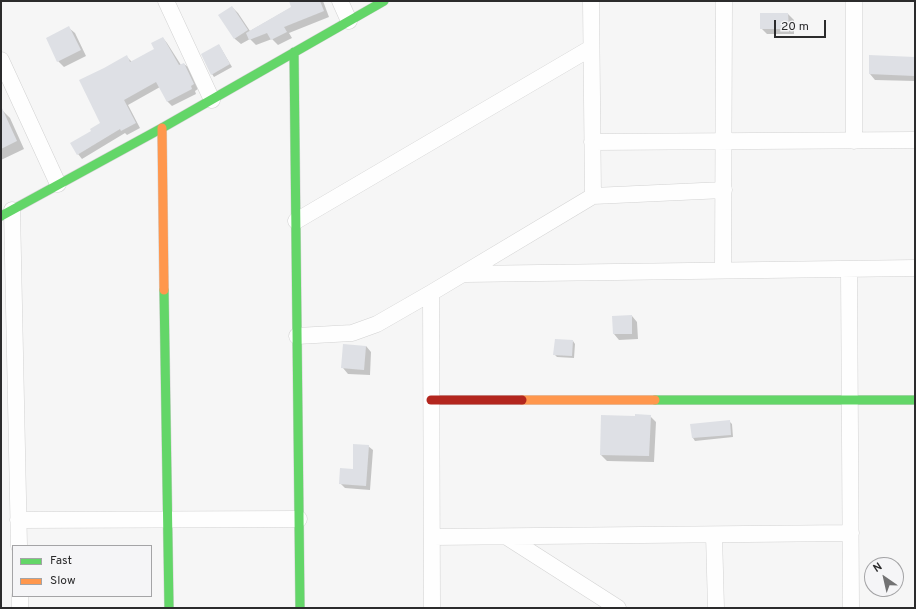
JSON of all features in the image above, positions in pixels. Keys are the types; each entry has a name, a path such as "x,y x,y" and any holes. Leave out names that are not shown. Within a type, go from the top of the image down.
{"street":[{"path":"166,1 212,100"},
{"path":"340,1 349,21"},
{"path":"19,545 6,213 212,100 384,1"},
{"path":"591,1 593,196"},
{"path":"724,1 724,270"},
{"path":"854,1 854,141"},
{"path":"296,221 591,48"},
{"path":"294,52 300,608"},
{"path":"1,60 58,184"},
{"path":"162,128 169,608"},
{"path":"592,142 915,140"},
{"path":"297,336 352,333 364,330 377,324 431,294 593,196 724,190"},
{"path":"463,274 915,268"},
{"path":"849,269 851,608"},
{"path":"431,294 432,608"},
{"path":"431,400 915,400"},
{"path":"18,520 299,519"},
{"path":"432,537 851,533"},
{"path":"714,535 716,608"},
{"path":"507,537 618,608"},
{"path":"20,597 20,608"}],"building":[{"path":"289,1 320,1 324,11 284,27 287,32 271,40 267,33 249,40 246,33 291,7"},
{"path":"232,6 248,30 234,39 218,15"},
{"path":"760,13 788,13 789,29 760,29"},
{"path":"69,26 81,50 57,62 46,38"},
{"path":"163,37 179,65 184,63 194,84 191,86 192,89 167,102 156,82 124,100 136,123 121,131 120,129 77,155 70,143 91,131 90,129 100,123 79,80 127,55 130,62 154,49 151,43"},
{"path":"219,44 230,64 211,75 201,54"},
{"path":"869,55 915,57 915,76 869,74"},
{"path":"1,106 17,141 1,149"},
{"path":"632,315 632,334 613,334 612,316"},
{"path":"555,339 573,340 572,356 553,355"},
{"path":"343,344 366,346 364,370 341,368"},
{"path":"635,414 651,415 649,456 600,455 601,415 635,416"},
{"path":"730,420 731,435 692,438 690,424"},
{"path":"353,444 369,445 366,486 339,484 340,468 353,469"}],"traffic: fast":[{"path":"1,216 162,128 384,1"},
{"path":"294,52 300,608"},
{"path":"164,290 169,608"},
{"path":"655,400 915,400"}],"traffic: slow":[{"path":"162,128 164,290"},
{"path":"522,400 655,400"}],"traffic: jam":[{"path":"431,400 522,400"}]}
